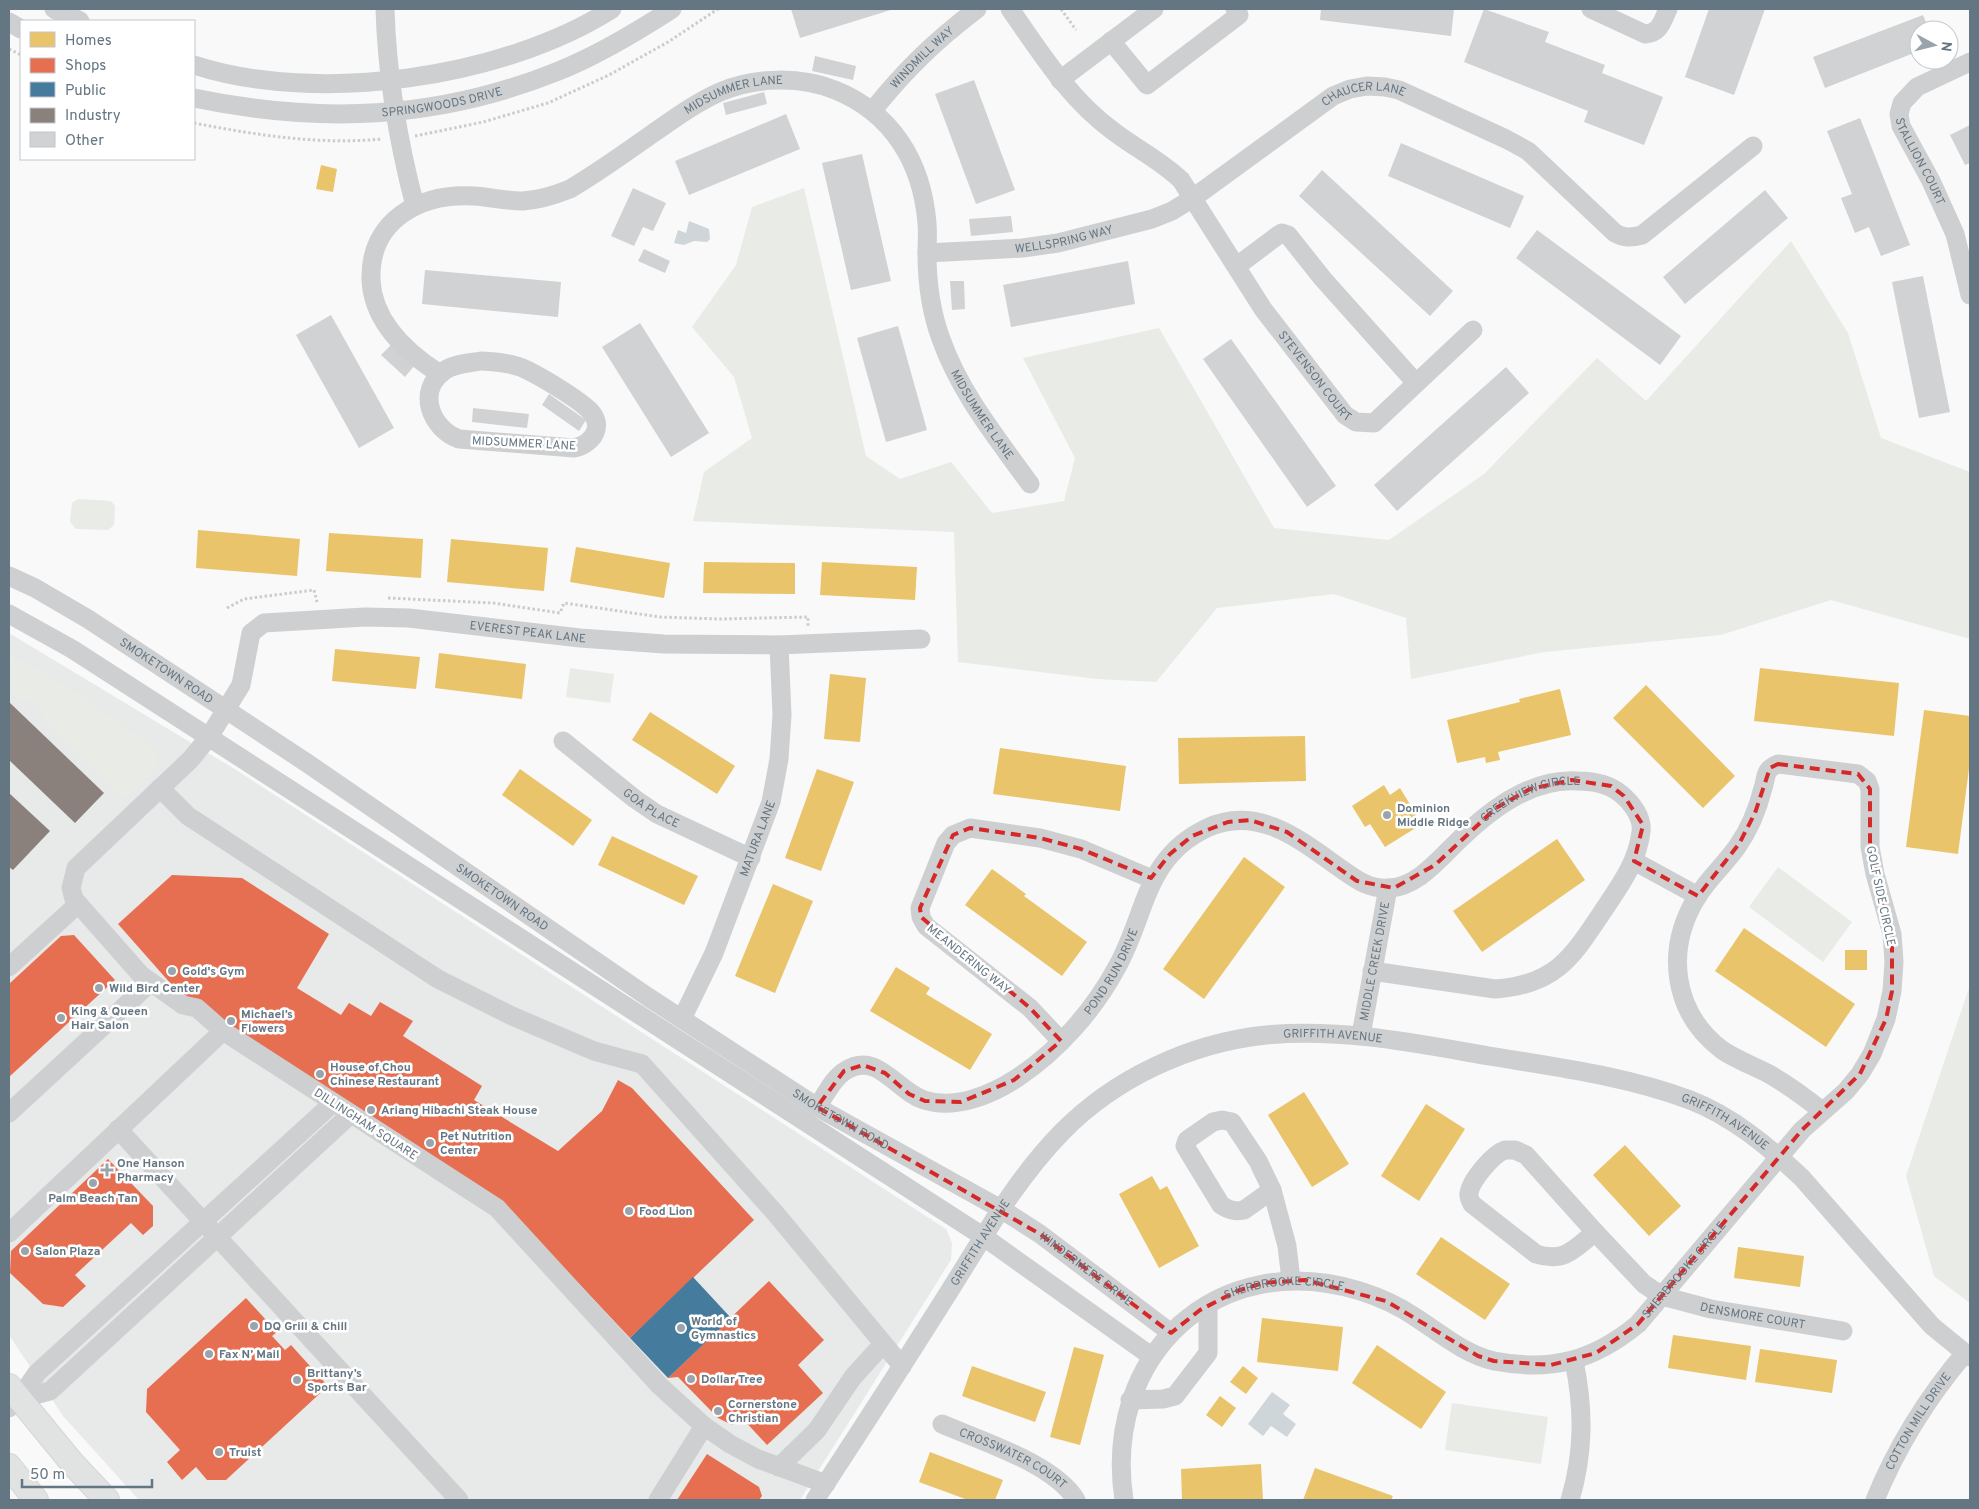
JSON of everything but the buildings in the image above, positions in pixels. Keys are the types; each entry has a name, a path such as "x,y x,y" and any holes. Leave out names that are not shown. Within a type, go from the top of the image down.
{"main road":[{"path":"12,1398 107,1500"},
{"path":"9,1466 36,1500"}],"street":[{"path":"54,9 78,20"},
{"path":"385,9 394,112 401,151 415,206"},
{"path":"195,66 247,77 299,83 390,80 461,70 500,58 558,37 612,9"},
{"name":"SPRINGWOODS DRIVE","path":"195,98 270,111 329,116 394,112 483,95 556,72 599,53 672,9"},
{"name":"WINDMILL WAY","path":"872,110 914,61 941,36 977,9"},
{"path":"1010,9 1060,80 1084,107 1112,131 1169,168 1181,180 1194,198"},
{"path":"1060,80 1154,9"},
{"path":"1111,41 1147,84 1239,14 1235,9"},
{"path":"1591,9 1645,34 1653,34 1659,29 1668,9"},
{"path":"9,22 20,28"},
{"name":"STALLION COURT","path":"1970,62 1917,88 1902,103 1899,114 1901,126 1931,181 1952,227 1970,296"},
{"name":"MIDSUMMER LANE","path":"440,374 403,347 389,329 378,308 372,287 372,262 380,238 396,218 415,206 450,197 474,196 525,201 548,197 570,190 693,106 721,91 751,83 777,80 802,82 826,87 850,96 872,110 902,144 914,167 922,192 927,223 927,253 932,306 941,338 953,369 970,398 1030,484"},
{"name":"CHAUCER LANE","path":"1194,198 1333,96 1350,89 1367,86 1399,90 1528,150 1615,233 1632,238 1642,235 1753,146"},
{"name":"WELLSPRING WAY","path":"927,253 1023,248 1058,243 1152,219 1172,211 1194,198"},
{"name":"STEVENSON COURT","path":"1194,198 1264,309 1346,415 1356,422 1374,423 1473,330"},
{"path":"1237,266 1277,236 1282,233 1288,235 1323,279 1416,383"},
{"name":"MIDSUMMER LANE","path":"482,361 502,363 526,369 588,409 596,423 596,432 591,441 583,446 574,448 459,439 450,436 437,424 430,407 430,394 440,374 445,369 482,361"},
{"name":"SMOKETOWN ROAD","path":"9,576 35,588 88,619 307,763 682,1019 817,1107 1001,1209"},
{"name":"SMOKETOWN ROAD","path":"9,614 72,649 209,737 270,779 512,931 671,1036 984,1237"},
{"name":"EVEREST PEAK LANE","path":"209,737 241,685 251,633 264,623 365,617 410,618 580,638 664,644 779,645 921,639"},
{"name":"MATURA LANE","path":"682,1019 714,953 771,802 779,759 782,715 779,645"},
{"name":"DILLINGHAM SQUARE","path":"209,737 190,760 76,868 71,888 78,904 141,975 183,1005 198,1008 223,1031 497,1208 660,1386 704,1426 730,1444 758,1459 826,1484"},
{"name":"GOA PLACE","path":"563,741 657,814 751,858"},
{"name":"GOLF SIDE CIRCLE","path":"1780,1156 1802,1130 1846,1091 1860,1074 1872,1054 1886,1019 1892,991 1894,962 1892,934 1875,874 1870,847 1870,789 1867,781 1858,774 1778,764 1770,768 1766,774 1755,814 1739,844 1698,896 1687,915 1681,933 1676,965 1678,983 1685,1004 1695,1022 1722,1050 1770,1074 1800,1093 1822,1111"},
{"name":"CREEKVIEW CIRCLE","path":"1372,971 1495,988 1532,984 1560,968 1574,954 1634,861 1642,825 1635,809 1624,796 1610,786 1590,781 1551,783 1530,789 1496,808 1476,824 1421,876 1405,885 1388,888"},
{"path":"160,788 188,816 438,979 512,1016 594,1051 642,1064 776,1214 902,1366"},
{"name":"POND RUN DRIVE","path":"817,1107 844,1071 864,1065 880,1070 909,1094 926,1101 943,1104 961,1102 988,1093 1014,1080 1038,1063 1061,1041 1096,1000 1116,969 1133,937 1152,879 1170,854 1192,836 1209,827 1228,822 1250,820 1269,824 1287,832 1357,881 1372,887 1388,888"},
{"name":"MEANDERING WAY","path":"1061,1041 1030,1008 926,926 921,918 920,908 946,843 953,835 970,828 1040,838 1081,849 1152,879"},
{"path":"1634,861 1698,896"},
{"name":"MIDDLE CREEK DRIVE","path":"1361,1035 1388,888"},
{"path":"9,967 78,904"},
{"path":"9,1113 151,982"},
{"path":"9,1233 223,1031"},
{"name":"GRIFFITH AVENUE","path":"815,1500 1001,1209 1062,1132 1093,1105 1150,1069 1184,1054 1227,1041 1265,1035 1315,1032 1361,1035 1567,1068 1630,1082 1691,1100 1725,1117 1780,1156 1802,1178 1932,1326 1968,1355"},
{"path":"12,1398 333,1103"},
{"path":"12,1398 50,1391 351,1114"},
{"path":"1272,1190 1244,1210 1230,1210 1221,1204 1186,1152 1186,1140 1212,1122 1222,1120 1232,1122 1258,1161 1272,1190 1287,1246 1291,1280"},
{"path":"118,1129 459,1500"},
{"path":"1595,1232 1573,1251 1560,1258 1548,1258 1536,1254 1472,1204 1469,1198 1469,1190 1492,1156 1505,1150 1516,1150 1526,1155 1644,1284 1662,1296"},
{"name":"SHERBROOKE CIRCLE","path":"1124,1500 1120,1477 1120,1448 1124,1419 1139,1376 1151,1356 1171,1333 1208,1306 1237,1291 1263,1283 1291,1280 1330,1283 1386,1301 1415,1316 1445,1338 1478,1356 1522,1365 1551,1365 1574,1361 1596,1353 1618,1340 1638,1324 1780,1156"},
{"name":"WINDERMERE DRIVE","path":"1001,1209 1066,1252 1171,1333"},
{"path":"984,1237 1151,1356"},
{"name":"DENSMORE COURT","path":"1662,1296 1711,1309 1843,1331"},
{"path":"1130,1400 1163,1399 1176,1396 1208,1353 1208,1306"},
{"path":"779,1467 817,1430 853,1377 883,1344"},
{"name":"COTTON MILL DRIVE","path":"1875,1500 1899,1447 1922,1409 1968,1355"},
{"path":"1570,1500 1578,1474 1582,1443 1582,1411 1574,1361"},
{"name":"CROSSWATER COURT","path":"942,1424 1044,1469 1061,1481 1076,1500"},
{"path":"658,1500 704,1426"}],"path":[{"path":"1061,9 1076,30"},
{"path":"227,608 244,599 314,590 317,602 324,601"},
{"path":"384,598 493,603 560,613 564,603 660,617 719,619 808,617 808,630 816,630"}],"highlighted area":[{"path":"1778,764 1858,774 1870,789 1870,847 1892,934 1892,991 1886,1019 1860,1074 1802,1130 1638,1324 1596,1353 1551,1365 1494,1361 1478,1356 1386,1301 1305,1280 1263,1283 1237,1291 1200,1310 1171,1333 1040,1234 817,1107 844,1071 863,1065 885,1073 909,1094 925,1101 961,1102 1014,1080 1061,1041 1030,1008 921,917 920,908 953,835 970,828 1040,838 1081,849 1151,878 1170,854 1192,836 1228,822 1250,820 1287,832 1357,881 1394,888 1435,865 1496,808 1530,789 1572,780 1611,786 1624,796 1643,825 1634,861 1698,896 1739,844 1755,813 1770,768"}],"shaded area":[{"path":"804,188 866,456 900,479 951,462 992,513 1064,501 1075,458 1023,358 1159,328 1274,528 1389,540 1484,474 1597,358 1646,401 1791,241 1848,333 1881,438 1970,472 1970,639 1831,600 1721,635 1544,652 1411,679 1406,618 1334,594 1217,608 1156,682 1097,679 958,662 954,532 693,521 704,472 752,438 734,377 692,327 736,265 752,207"},
{"path":"689,221 709,229 710,239 707,242 694,241 684,245 674,243 678,230 686,233"},
{"path":"78,499 111,501 115,506 114,525 108,530 76,529 70,522 72,503"},
{"path":"9,633 233,768 946,1229 952,1243 951,1260 800,1500 139,1500 63,1416 9,1335"},
{"path":"9,654 72,689 153,747 159,764 125,800 51,727 32,700 20,701 9,693"},
{"path":"570,668 614,674 610,703 566,697"},
{"path":"1778,867 1852,922 1823,962 1749,907"},
{"path":"1970,985 1970,1303 1934,1276 1906,1176"},
{"path":"1272,1392 1290,1405 1283,1414 1296,1424 1287,1437 1271,1426 1263,1436 1248,1424"},
{"path":"1452,1403 1548,1417 1541,1464 1445,1450"}],"place":[{"name":"Dominion Middle Ridge","path":"1387,815"},
{"name":"Gold's Gym","path":"172,971"},
{"name":"Wild Bird Center","path":"99,988"},
{"name":"King & Queen Hair Salon","path":"61,1018"},
{"name":"Michael’s Flowers","path":"231,1021"},
{"name":"House of Chou Chinese Restaurant","path":"320,1074"},
{"name":"Ariang Hibachi Steak House","path":"371,1110"},
{"name":"Pet Nutrition Center","path":"430,1143"},
{"name":"One Hanson Pharmacy","path":"107,1170"},
{"name":"Palm Beach Tan","path":"93,1183"},
{"name":"Food Lion","path":"629,1211"},
{"name":"Salon Plaza","path":"25,1251"},
{"name":"DQ Grill & Chill","path":"254,1326"},
{"name":"World of Gymnastics","path":"681,1328"},
{"name":"Fax N’ Mail","path":"209,1354"},
{"name":"Dollar Tree","path":"691,1379"},
{"name":"Brittany’s Sports Bar","path":"297,1380"},
{"name":"Cornerstone Christian","path":"718,1411"},
{"name":"Truist","path":"219,1452"}]}
